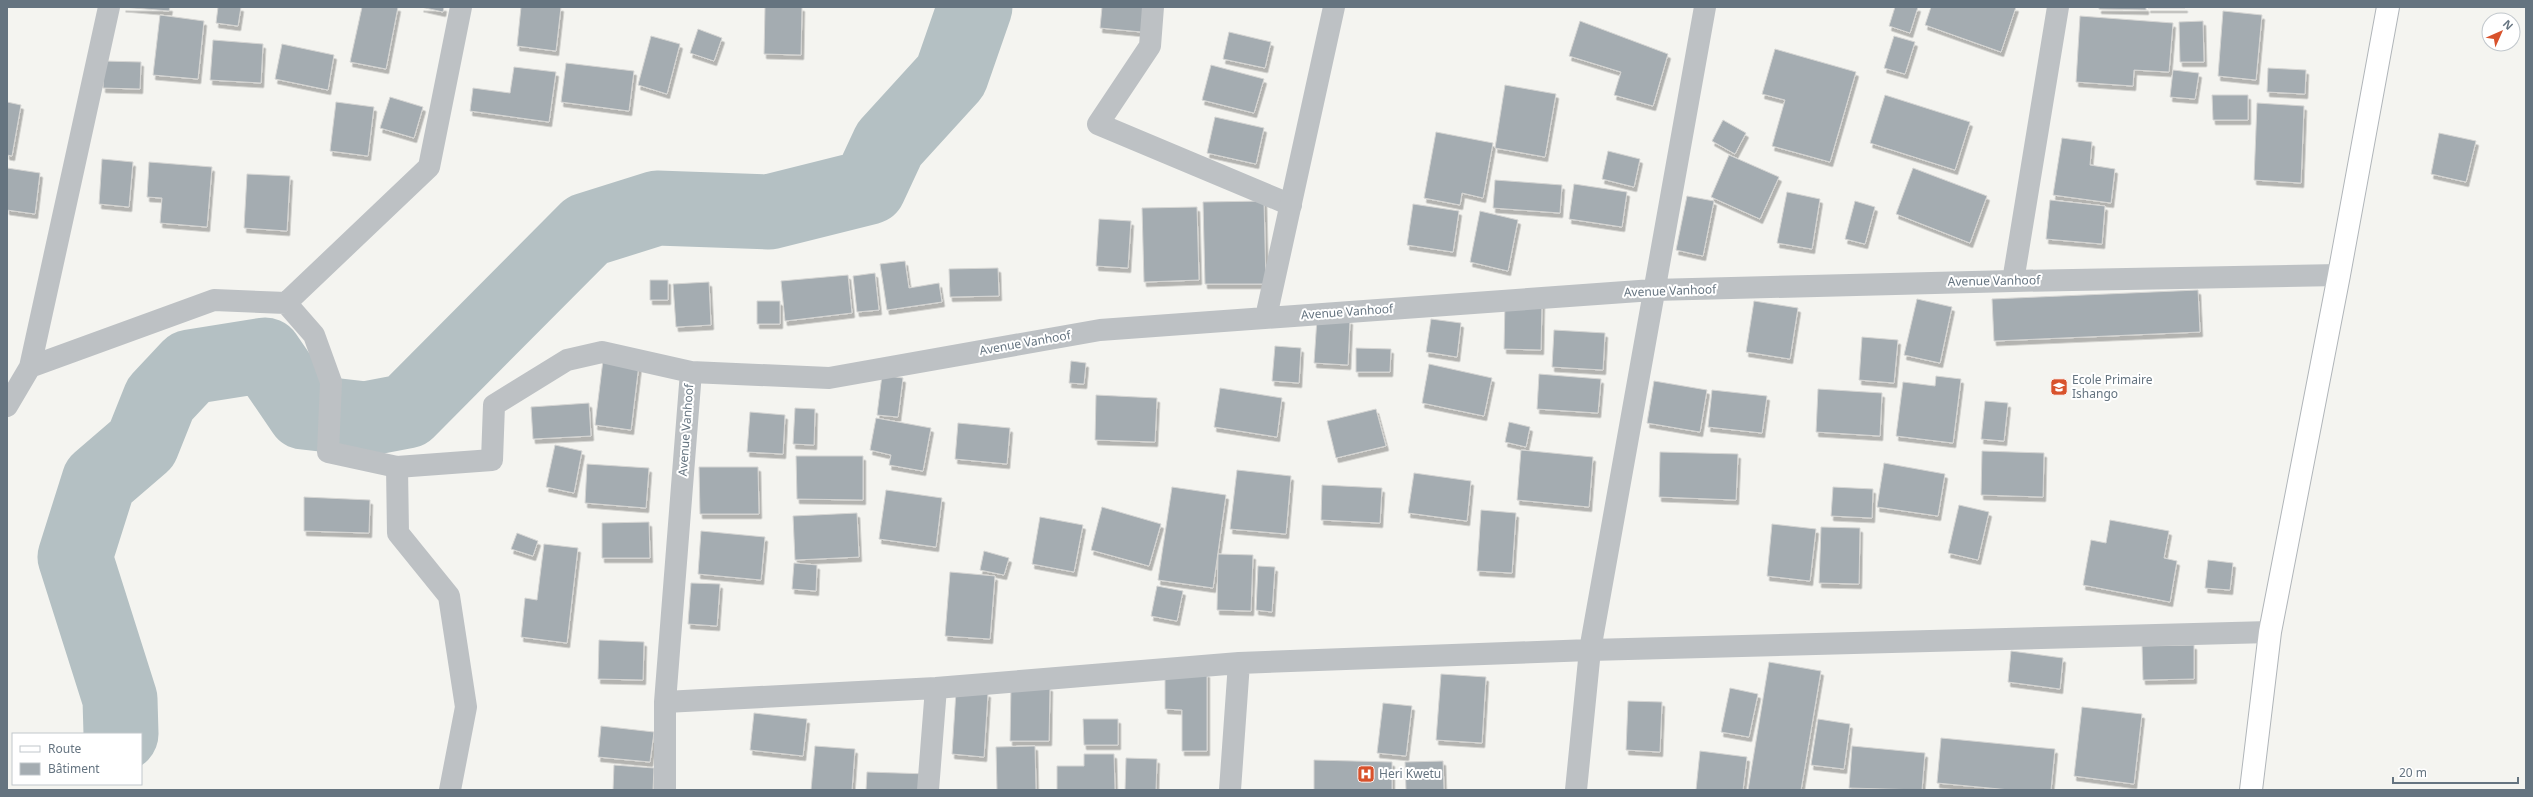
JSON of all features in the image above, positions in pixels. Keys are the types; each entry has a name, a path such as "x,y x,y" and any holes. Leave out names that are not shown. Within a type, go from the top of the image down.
{"street":[{"path":"7,406 30,367 109,7"},
{"path":"30,367 214,300 286,303 430,167 461,7"},
{"path":"1153,7 1150,46 1098,124 1291,205"},
{"path":"1266,317 1334,7"},
{"path":"1576,790 1590,650 1653,290 1705,7"},
{"path":"2013,281 2058,7"},
{"path":"2251,790 2270,632 2339,275 2388,7"},
{"name":"Avenue Vanhoof","path":"666,790 665,702 691,372 829,378 1100,330 1653,290 2339,275"},
{"path":"286,303 314,335 331,382 328,452 397,467 492,460 494,405 566,360 602,352 691,372"},
{"path":"397,467 398,533 449,596 466,707 450,790"},
{"path":"665,702 936,688 1239,663 1590,650 2270,632"},
{"path":"1230,790 1239,663"},
{"path":"928,790 936,688"}],"building":[{"path":"123,7 170,7 169,11"},
{"path":"218,7 241,7 238,26 216,23"},
{"path":"362,7 398,7 386,69 350,62"},
{"path":"421,7 444,7 443,12"},
{"path":"521,7 561,7 556,51 517,46"},
{"path":"765,7 802,7 801,55 764,54"},
{"path":"1102,7 1154,7 1152,33 1100,28"},
{"path":"1895,7 1918,7 1910,33 1889,26"},
{"path":"1931,7 2016,7 2001,52 1925,25"},
{"path":"2099,7 2146,7 2146,10 2099,9"},
{"path":"2185,7 2185,8 2148,8"},
{"path":"2223,11 2262,15 2256,80 2218,76"},
{"path":"160,15 204,21 198,79 153,75"},
{"path":"2080,16 2173,23 2169,72 2134,70 2133,86 2076,82"},
{"path":"1580,21 1668,54 1653,106 1614,95 1621,72 1569,56"},
{"path":"2203,21 2204,62 2180,62 2179,22"},
{"path":"698,29 722,38 714,61 690,53"},
{"path":"1229,32 1271,42 1265,68 1223,59"},
{"path":"651,36 680,44 667,94 638,85"},
{"path":"1894,36 1915,42 1905,74 1884,68"},
{"path":"213,40 263,44 261,83 210,80"},
{"path":"282,44 334,55 328,90 275,79"},
{"path":"1775,49 1856,72 1830,162 1772,146 1785,100 1762,94"},
{"path":"104,61 141,62 140,89 103,88"},
{"path":"566,63 634,71 629,111 561,102"},
{"path":"1211,65 1264,79 1254,113 1202,100"},
{"path":"514,67 556,72 549,122 470,111 473,88 510,93"},
{"path":"2268,68 2306,70 2305,94 2267,92"},
{"path":"2173,70 2199,73 2195,99 2170,97"},
{"path":"1505,85 1556,94 1545,157 1495,148"},
{"path":"1885,95 1970,122 1955,170 1870,143"},
{"path":"2212,95 2248,95 2248,120 2213,120"},
{"path":"390,97 423,107 414,138 380,128"},
{"path":"7,102 21,105 12,156 7,155"},
{"path":"336,102 374,107 368,156 330,151"},
{"path":"2257,103 2304,106 2301,183 2254,180"},
{"path":"1215,117 1264,128 1256,164 1207,153"},
{"path":"1723,120 1746,133 1735,154 1712,141"},
{"path":"1436,132 1493,143 1483,198 1462,193 1460,205 1424,198"},
{"path":"2439,133 2476,141 2466,182 2431,174"},
{"path":"2062,138 2092,142 2090,165 2115,169 2111,203 2053,195"},
{"path":"1608,151 1640,159 1634,187 1602,179"},
{"path":"1729,155 1779,177 1760,219 1711,197"},
{"path":"102,159 133,162 129,207 99,204"},
{"path":"149,162 212,167 207,227 160,223 162,198 147,197"},
{"path":"7,168 40,173 35,214 7,210"},
{"path":"1913,168 1987,196 1970,243 1896,214"},
{"path":"247,174 290,176 287,231 244,228"},
{"path":"1495,180 1562,185 1560,213 1493,208"},
{"path":"1574,184 1627,192 1622,227 1569,219"},
{"path":"1787,192 1820,199 1812,249 1777,243"},
{"path":"1687,196 1714,201 1703,256 1676,250"},
{"path":"2050,200 2105,206 2102,244 2046,239"},
{"path":"1264,201 1266,284 1205,284 1203,202"},
{"path":"1855,201 1875,207 1865,244 1845,239"},
{"path":"1413,204 1459,211 1453,252 1407,245"},
{"path":"1197,207 1199,280 1144,282 1142,208"},
{"path":"1480,211 1518,220 1508,271 1470,262"},
{"path":"1099,219 1131,221 1128,268 1096,266"},
{"path":"905,261 909,288 939,283 942,302 887,310 880,264"},
{"path":"998,268 999,296 950,297 949,269"},
{"path":"875,273 879,310 857,312 853,276"},
{"path":"848,275 852,313 785,321 781,281"},
{"path":"650,280 668,280 668,300 650,300"},
{"path":"709,282 711,325 676,327 673,284"},
{"path":"2198,290 2200,332 1994,341 1992,299"},
{"path":"1917,299 1952,307 1940,363 1904,355"},
{"path":"757,301 780,301 780,324 757,324"},
{"path":"1505,301 1542,302 1541,350 1504,349"},
{"path":"1754,301 1798,308 1790,359 1746,352"},
{"path":"1317,318 1350,320 1348,365 1314,363"},
{"path":"1431,319 1461,323 1457,357 1426,352"},
{"path":"1554,330 1605,333 1603,370 1552,367"},
{"path":"1862,337 1898,340 1894,383 1859,380"},
{"path":"1275,346 1301,348 1299,383 1272,381"},
{"path":"1356,348 1391,349 1390,372 1356,372"},
{"path":"603,360 639,364 631,430 595,425"},
{"path":"1071,361 1086,363 1084,384 1069,383"},
{"path":"1429,364 1492,378 1484,416 1422,403"},
{"path":"1539,374 1601,379 1598,413 1537,409"},
{"path":"882,375 903,378 898,417 877,415"},
{"path":"1936,376 1961,379 1953,443 1896,436 1903,382 1935,386"},
{"path":"1654,381 1707,390 1700,432 1647,423"},
{"path":"1220,388 1282,398 1277,437 1214,427"},
{"path":"1818,389 1882,393 1880,436 1816,432"},
{"path":"1712,390 1767,396 1762,433 1708,427"},
{"path":"1096,395 1157,398 1155,442 1095,440"},
{"path":"1985,401 2008,403 2004,441 1981,439"},
{"path":"589,403 591,436 533,439 531,407"},
{"path":"795,408 815,409 814,445 793,444"},
{"path":"1376,409 1386,446 1336,458 1327,421"},
{"path":"750,412 785,415 783,454 747,452"},
{"path":"876,418 931,428 923,471 889,465 891,455 870,450"},
{"path":"1509,422 1530,427 1526,447 1505,442"},
{"path":"958,423 1010,428 1007,464 955,459"},
{"path":"555,445 582,451 574,493 546,487"},
{"path":"1521,450 1593,457 1589,507 1517,500"},
{"path":"1982,451 2044,453 2043,497 1981,495"},
{"path":"1660,452 1738,454 1736,500 1659,497"},
{"path":"796,456 863,456 863,500 797,499"},
{"path":"1884,463 1945,474 1938,516 1877,507"},
{"path":"587,464 649,468 646,508 585,503"},
{"path":"699,467 758,467 759,514 700,514"},
{"path":"1237,470 1291,476 1286,534 1230,529"},
{"path":"1414,473 1471,481 1467,521 1408,513"},
{"path":"1322,485 1382,488 1380,523 1321,520"},
{"path":"1172,487 1226,495 1213,588 1158,580"},
{"path":"1833,487 1873,489 1872,518 1831,516"},
{"path":"886,490 942,498 936,547 879,539"},
{"path":"304,497 370,500 369,533 304,531"},
{"path":"1959,505 1989,512 1978,560 1948,553"},
{"path":"1102,507 1161,524 1149,566 1091,550"},
{"path":"1481,510 1516,513 1512,573 1477,571"},
{"path":"857,513 859,557 795,560 793,516"},
{"path":"1040,517 1083,525 1074,572 1032,564"},
{"path":"2110,520 2169,531 2164,558 2177,561 2170,602 2083,585 2091,540 2106,543"},
{"path":"649,522 650,558 602,558 602,523"},
{"path":"1772,524 1816,529 1810,581 1767,576"},
{"path":"1821,527 1860,528 1859,584 1819,583"},
{"path":"701,531 765,537 761,580 698,574"},
{"path":"517,533 538,541 533,556 511,549"},
{"path":"544,544 578,548 567,643 521,637 525,598 537,600"},
{"path":"984,551 1009,558 1004,575 980,570"},
{"path":"1218,554 1253,555 1251,611 1217,610"},
{"path":"2208,560 2233,563 2230,590 2205,588"},
{"path":"794,563 817,565 816,591 792,589"},
{"path":"1258,566 1275,567 1272,612 1256,610"},
{"path":"950,572 995,576 990,639 945,636"},
{"path":"691,583 720,584 717,626 688,624"},
{"path":"1157,586 1183,591 1177,621 1151,616"},
{"path":"599,640 644,642 643,680 598,679"},
{"path":"2194,645 2194,679 2143,680 2142,646"},
{"path":"2011,651 2063,658 2060,689 2008,682"},
{"path":"1769,662 1821,671 1801,790 1748,790"},
{"path":"1165,672 1207,673 1207,751 1182,751 1182,710 1165,709"},
{"path":"1441,674 1486,677 1482,743 1436,740"},
{"path":"1011,685 1050,687 1049,741 1010,741"},
{"path":"1730,688 1758,694 1749,737 1721,732"},
{"path":"956,691 988,693 984,757 952,754"},
{"path":"1628,701 1662,702 1660,752 1626,750"},
{"path":"1383,703 1412,706 1406,756 1377,753"},
{"path":"2082,707 2142,714 2134,784 2074,776"},
{"path":"754,713 807,719 803,756 750,750"},
{"path":"1083,719 1118,719 1118,745 1084,745"},
{"path":"1818,719 1850,724 1844,769 1811,765"},
{"path":"601,726 654,732 650,762 598,757"},
{"path":"1941,738 2055,749 2051,790 2010,790 1937,783"},
{"path":"815,746 855,749 852,790 811,790"},
{"path":"1035,746 1036,790 997,790 996,747"},
{"path":"1852,746 1925,753 1922,790 1849,788"},
{"path":"1700,751 1747,757 1743,790 1696,790"},
{"path":"1084,754 1114,754 1115,790 1057,790 1057,766 1084,766"},
{"path":"1126,758 1157,759 1156,790 1125,790"},
{"path":"1314,760 1392,762 1392,790 1314,790"},
{"path":"1443,761 1444,790 1406,790 1405,762"},
{"path":"614,765 654,768 653,790 613,790"},
{"path":"867,772 929,774 929,790 866,790"}],"waterway":[{"path":"121,733 120,699 75,557 99,481 142,444 160,399 190,367 265,355 304,412 365,419 407,411 587,230 657,208 769,212 869,187 889,144 951,76 975,7"}],"place":[{"name":"Ecole Primaire Ishango","path":"2059,387"},
{"name":"Heri Kwetu","path":"1366,774"}]}
